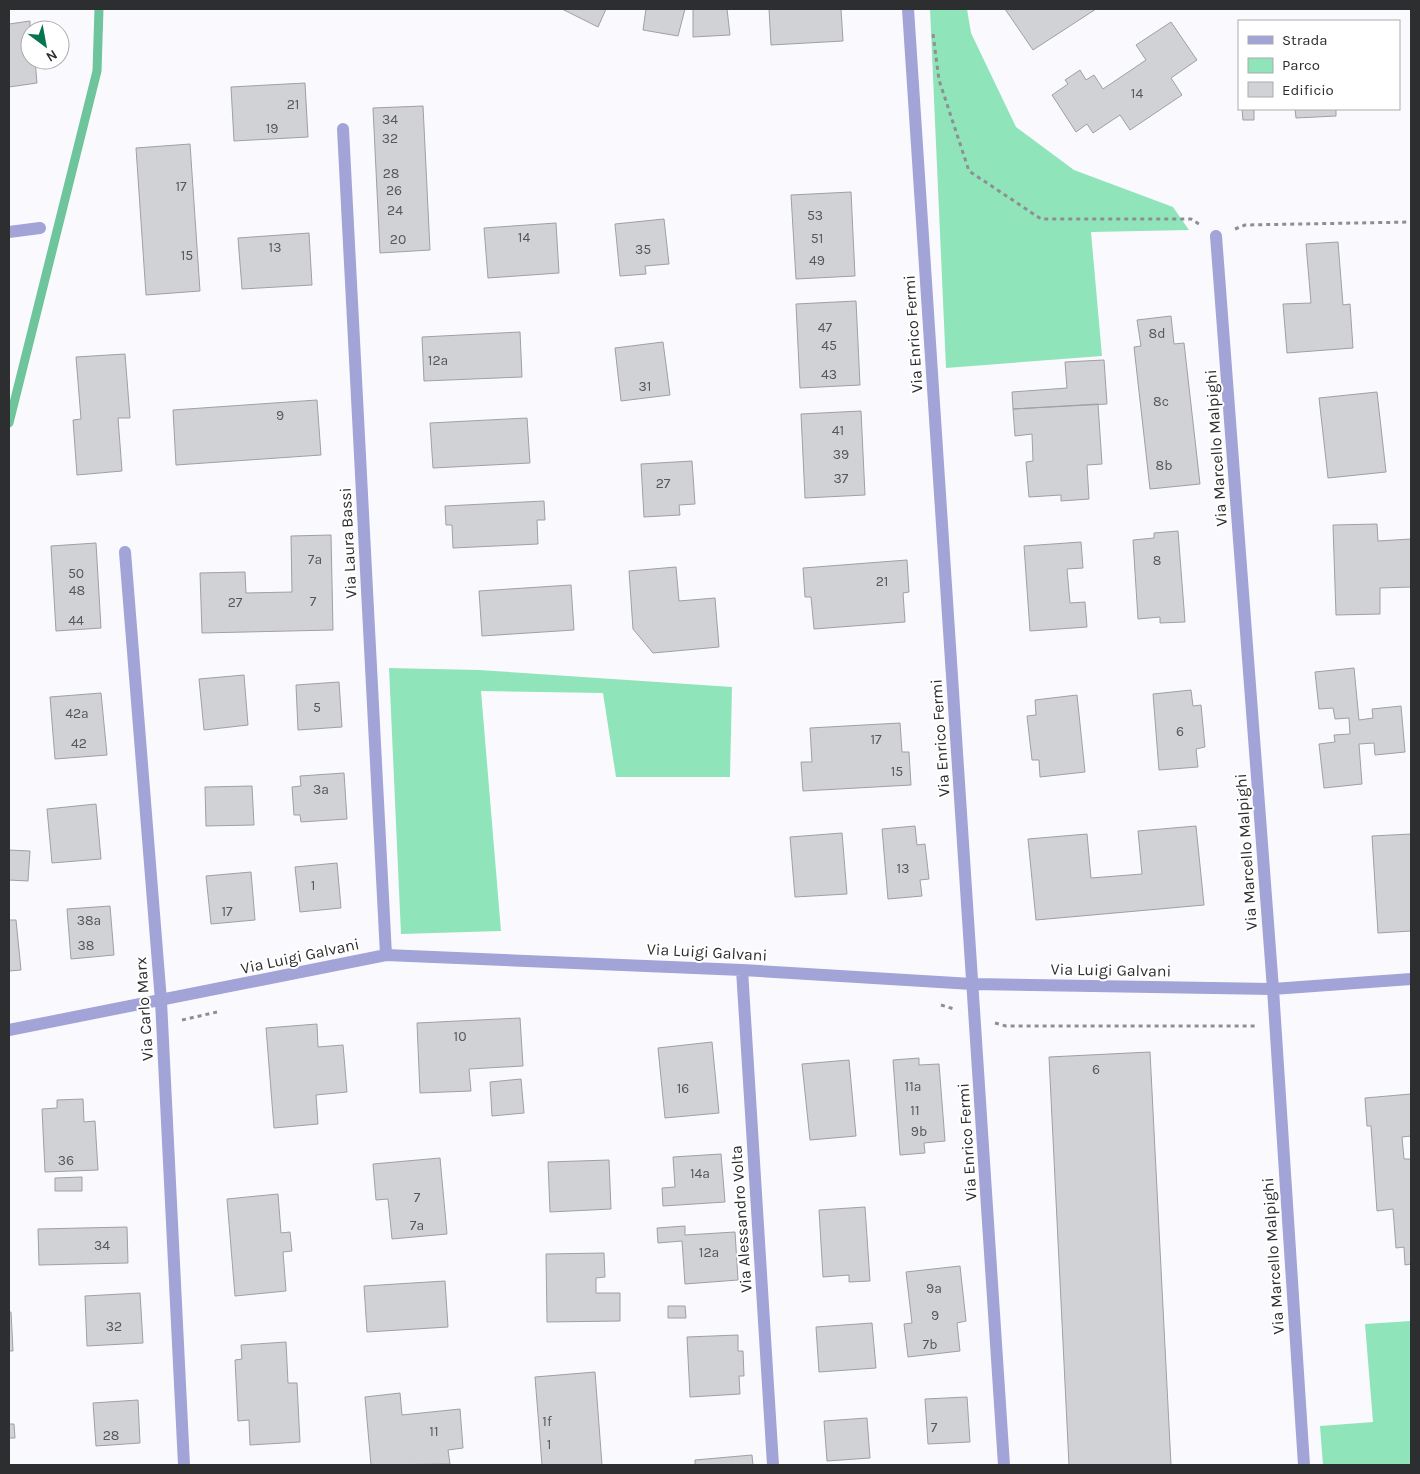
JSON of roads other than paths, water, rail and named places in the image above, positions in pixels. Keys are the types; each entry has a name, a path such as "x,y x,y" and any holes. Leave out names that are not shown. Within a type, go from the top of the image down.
{"street":[{"name":"Via Enrico Fermi","path":"908,9 1004,1465"},
{"name":"Via Laura Bassi","path":"343,129 386,955"},
{"path":"9,232 40,228"},
{"name":"Via Marcello Malpighi","path":"1216,236 1273,989 1304,1465"},
{"name":"Via Carlo Marx","path":"125,552 161,1001 184,1465"},
{"name":"Via Luigi Galvani","path":"9,1030 386,955 742,970 972,984 1273,989 1411,980"},
{"name":"Via Alessandro Volta","path":"742,970 773,1465"}],"waterway":[{"path":"9,423 97,71 99,9"}]}
